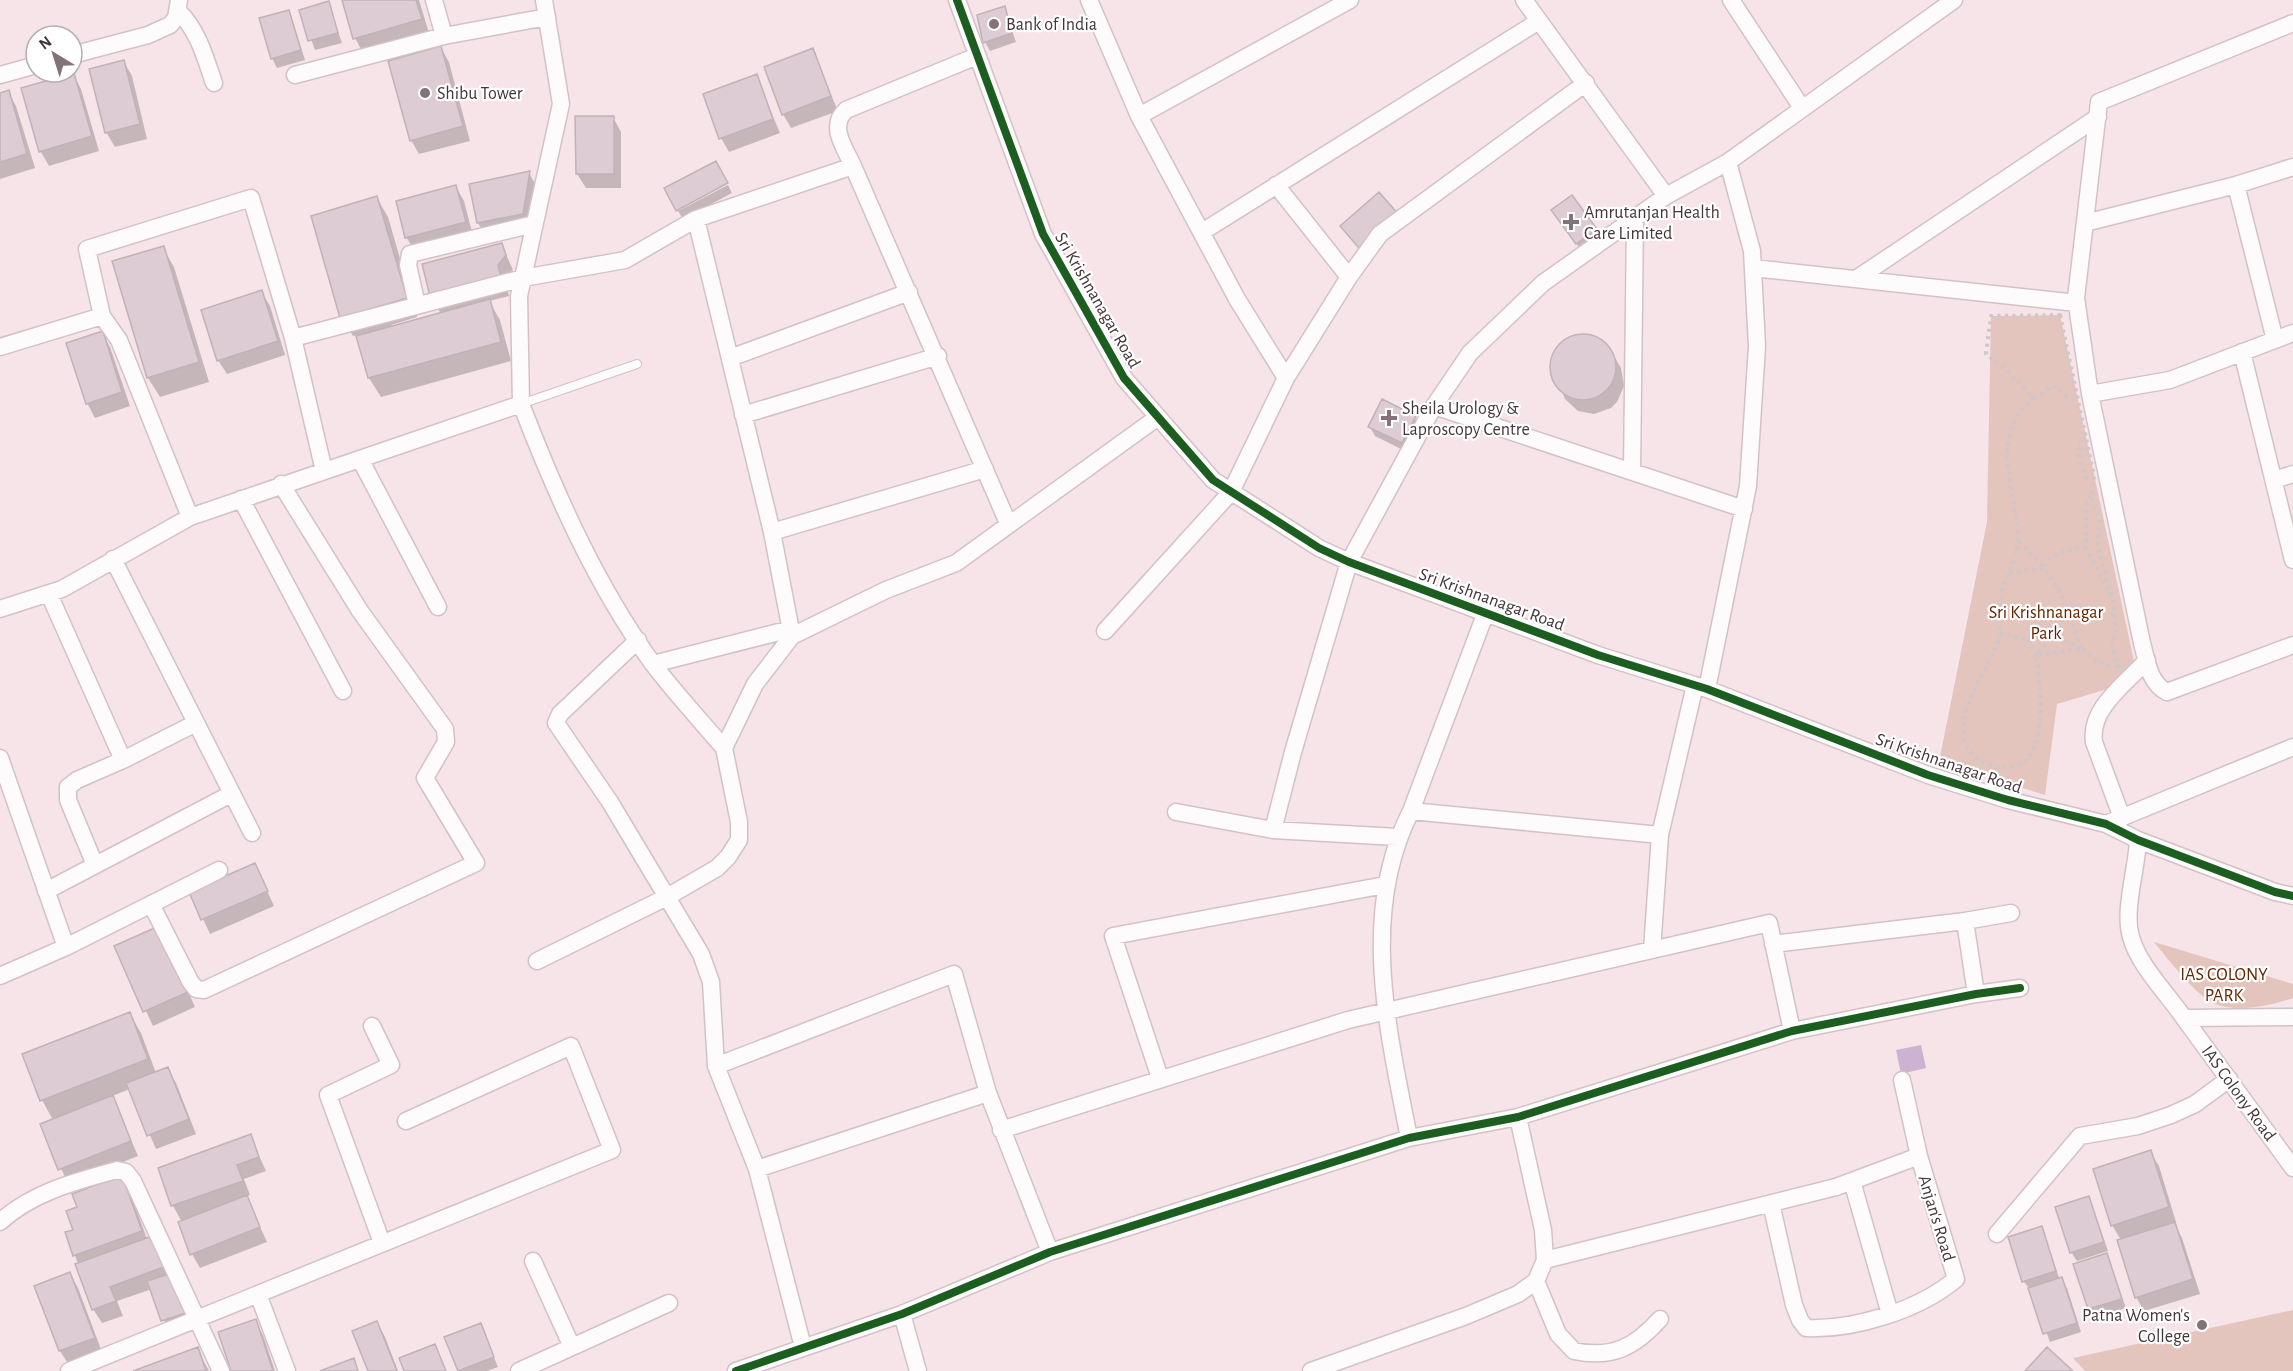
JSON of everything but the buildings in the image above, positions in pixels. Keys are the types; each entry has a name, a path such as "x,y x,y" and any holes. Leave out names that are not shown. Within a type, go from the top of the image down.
{"street":[{"path":"434,0 444,36"},
{"path":"537,962 667,897 717,868 728,857 739,840 740,822 724,748 653,663 615,604 567,517 521,404 519,296 561,104 544,0"},
{"name":"Sri Krishnanagar Road","path":"957,0 1043,234 1124,378 1213,480 1319,549 1349,562 1598,655 1701,687 1928,775 1990,786 2114,821 2138,840 2275,892 2293,896"},
{"path":"1089,0 1139,116 1236,299 1286,378"},
{"path":"1139,116 1350,0"},
{"path":"1731,0 1802,108"},
{"path":"1525,1 1666,196"},
{"path":"1273,830 1293,752 1349,562 1434,406 1470,353 1543,283 1666,196 1728,162 1944,3"},
{"path":"84,53 162,30 176,18 179,5"},
{"path":"179,5 199,41 214,83"},
{"path":"295,75 444,36 547,17"},
{"path":"1202,232 1539,21"},
{"path":"2293,23 2099,102 2077,303 2090,394 2147,660 2158,687 2167,692 2293,645"},
{"path":"977,56 846,110 836,124 938,356 1008,523"},
{"path":"0,75 24,68"},
{"path":"1105,632 1231,492 1286,378 1349,276 1380,234 1586,83"},
{"path":"1856,279 2098,117"},
{"path":"1652,950 1660,835 1701,687 1748,486 1756,346 1752,250 1728,162"},
{"path":"293,338 523,278 625,260 696,219 853,166"},
{"path":"2085,223 2236,185 2293,167"},
{"path":"1276,185 1349,276"},
{"path":"2236,185 2275,340"},
{"path":"190,517 119,340 102,316 87,249 251,198 293,338 324,471"},
{"path":"1632,472 1635,218"},
{"path":"696,219 772,532 791,632 755,684 724,748"},
{"path":"417,305 408,265 410,254 534,224"},
{"path":"1753,268 2077,303"},
{"path":"730,358 909,292"},
{"path":"0,347 102,316"},
{"path":"2090,394 2170,380 2293,333"},
{"path":"2242,352 2293,560"},
{"path":"743,415 938,356"},
{"path":"0,609 62,589 190,517 281,484 521,404"},
{"path":"1434,406 1744,509"},
{"path":"653,663 791,632 886,590 956,563 1008,523 1158,417"},
{"path":"360,459 438,607"},
{"path":"772,532 985,468"},
{"path":"2274,480 2293,474"},
{"path":"151,904 190,981 196,989 204,990 476,863 425,778 446,742 445,729 360,611 281,484"},
{"path":"241,499 343,691"},
{"path":"113,559 252,833"},
{"path":"49,594 123,760"},
{"path":"1409,1138 1387,1012 1381,954 1385,885 1398,837 1411,811 1486,612"},
{"path":"639,640 560,714 556,723 610,802 701,954 711,982 716,1066 757,1169 803,1347"},
{"path":"2147,660 2105,705 2096,717 2092,729 2114,821 2293,747"},
{"path":"95,866 67,793 77,780 123,760 196,723"},
{"path":"0,758 66,947"},
{"path":"46,891 231,794"},
{"path":"1411,811 1660,835"},
{"path":"1176,812 1273,830 1398,837"},
{"name":"IAS Colony Road","path":"2138,840 2129,917 2130,936 2139,955 2293,1168"},
{"path":"0,976 66,947 219,870"},
{"path":"1160,1078 1113,936 1385,885"},
{"path":"1773,944 1965,921 2012,913"},
{"path":"1965,921 1976,994"},
{"path":"1001,1130 1348,1020 1769,923 1792,1031"},
{"path":"716,1066 954,974 988,1093 1050,1252"},
{"path":"736,1371 902,1314 1050,1252 1409,1138 1518,1117 1792,1031 1976,994 2020,988"},
{"name":"IAS Colony Road","path":"2184,1018 2293,1017"},
{"path":"372,1026 392,1065 328,1095 382,1243"},
{"path":"69,1371 612,1150 571,1046 406,1121"},
{"path":"1997,1234 2080,1136 2138,1126 2171,1114 2195,1104 2229,1079"},
{"name":"Anjan's Road","path":"1890,1314 1936,1295 1956,1279 1919,1156 1902,1080"},
{"path":"757,1169 988,1093"},
{"path":"1311,1371 1466,1316 1518,1294 1536,1281 1545,1260 1537,1196 1518,1117"},
{"path":"1545,1260 1852,1181 1919,1156"},
{"path":"0,1222 15,1208 32,1198 117,1170 126,1172 133,1181 220,1371"},
{"path":"1771,1203 1794,1305 1806,1328 1835,1325 1890,1314 1852,1181"},
{"path":"533,1261 572,1347"},
{"path":"1536,1281 1558,1334 1574,1351 1597,1354 1621,1349 1646,1335 1660,1319"},
{"path":"258,1294 287,1371"},
{"path":"519,1371 669,1303"},
{"path":"902,1314 918,1371"}],"lane":[{"path":"521,404 637,364"}],"path":[{"path":"2034,398 2002,366 1986,354 1991,316 2060,315 2094,476 2091,496 2086,505 2086,547 2113,601"},
{"path":"2000,633 2027,640 2054,635 2081,648 2097,662 2121,668 2111,647 2116,634 2113,601 2097,544 2100,522 2079,458 2081,425 2074,401 2053,386 2019,410 2010,439 2006,473 2017,539 2010,573 2002,590 2000,633 1967,708 1964,738 1975,756 1996,768 2018,767 2029,757 2036,739 2042,690 2036,656 2027,640"},
{"path":"2017,539 2053,579 2081,648"},
{"path":"2044,568 2048,560 2065,550 2086,547"},
{"path":"2010,573 2044,568"},
{"path":"2036,656 2054,635 2067,611"},
{"path":"2036,656 2081,648"}],"green space":[{"name":"Sri Krishnanagar Park","path":"2060,315 2138,680 2057,704 2045,795 1939,762 1987,522 1991,316"},
{"name":"IAS COLONY PARK","path":"2154,942 2293,984 2293,998 2244,1008 2215,1004 2191,986"},
{"path":"2293,1310 2293,1371 2085,1371 2073,1358"}],"shaded area":[{"path":"1921,1045 1926,1068 1901,1074 1896,1050"}],"cycle path":[{"path":"957,0 1043,234 1124,378 1213,480 1319,548 1349,562 1598,655 1707,689 1928,775 2008,800 2106,824 2138,840 2275,892 2293,896"},
{"path":"736,1371 902,1314 1050,1252 1409,1138 1518,1117 1792,1031 1976,994 2020,988"}],"place":[{"name":"Bank of India","path":"994,24"},
{"name":"Shibu Tower","path":"425,93"},
{"name":"Amrutanjan Health Care Limited","path":"1571,222"},
{"name":"Sheila Urology & Laproscopy Centre","path":"1389,418"},
{"name":"Patna Women's College","path":"2202,1325"}]}
